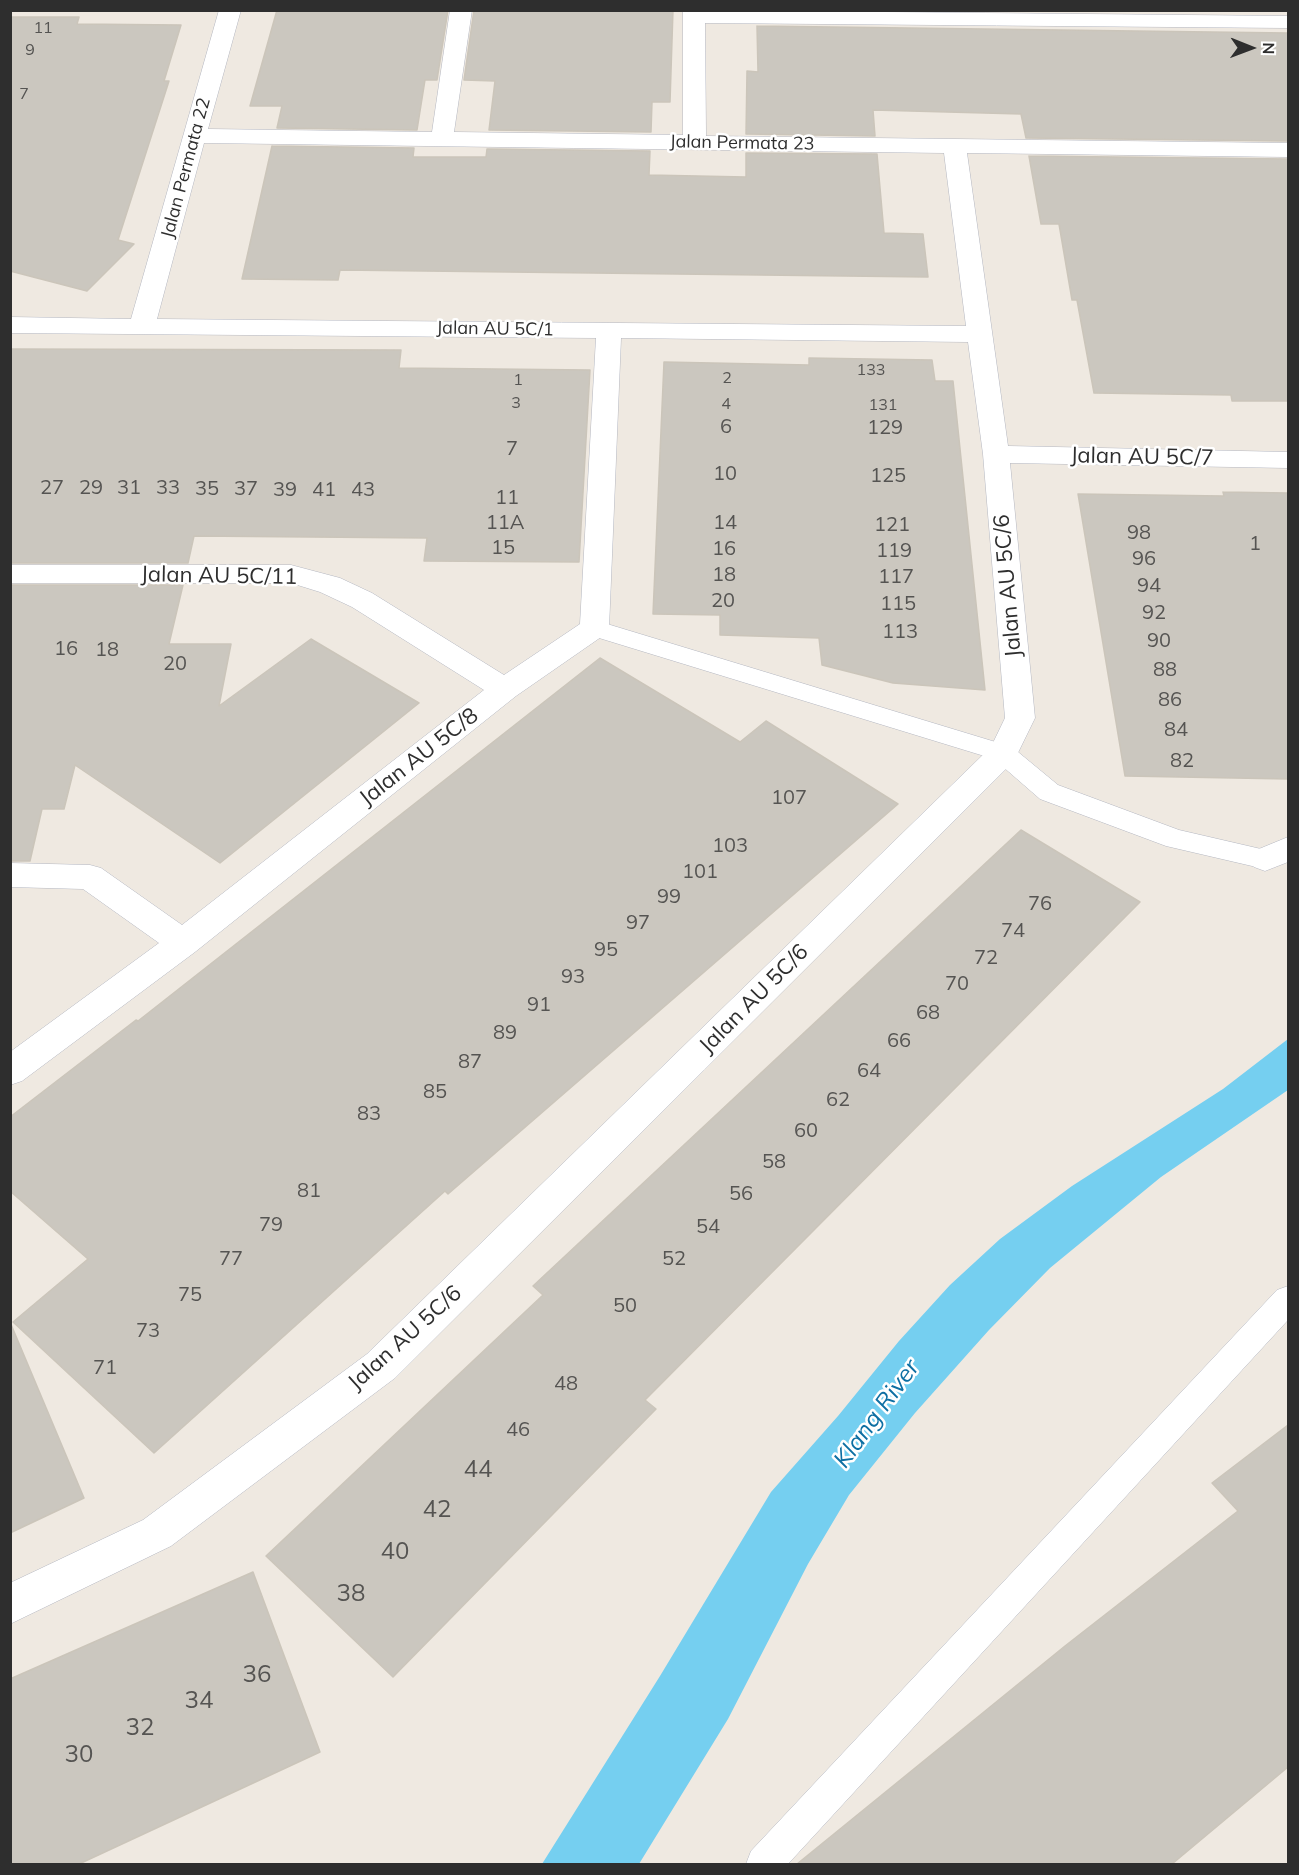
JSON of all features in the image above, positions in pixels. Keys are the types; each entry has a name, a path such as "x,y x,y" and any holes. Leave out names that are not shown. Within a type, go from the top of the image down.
{"street":[{"name":"Jalan Permata 22","path":"142,326 230,10"},
{"path":"442,140 461,10"},
{"path":"695,142 694,13 926,14 1288,22"},
{"name":"Jalan Permata 23","path":"195,136 1288,150"},
{"name":"Jalan AU 5C/6","path":"10,1604 157,1533 381,1366 1003,753 1020,718 996,454 956,146"},
{"name":"Jalan AU 5C/1","path":"10,325 979,334"},
{"path":"594,628 609,330"},
{"name":"Jalan AU 5C/7","path":"996,454 1288,460"},
{"name":"Jalan AU 5C/11","path":"10,574 291,574 330,585 362,600 505,689"},
{"name":"Jalan AU 5C/8","path":"10,1071 183,943 505,689 594,628"},
{"path":"10,875 90,876 183,943"}],"lane":[{"path":"594,628 1003,753 1049,792 1175,839 1277,854"},
{"path":"764,1864 1288,1299"}],"water":[{"name":"Klang River","path":"1288,1039 1288,1090 1161,1177 1050,1268 989,1330 915,1413 849,1495 808,1564 728,1719 639,1864 542,1864 660,1676 771,1492 838,1416 899,1341 950,1285 1000,1239 1072,1186 1223,1089"}],"building":[{"path":"277,10 448,10 437,80 425,80 417,130 277,128 282,106 250,106"},
{"path":"474,10 673,10 670,102 652,102 651,132 489,130 495,81 464,80"},
{"path":"10,17 79,17 77,24 181,25 164,81 169,81 118,240 134,244 87,291 10,271"},
{"path":"757,26 1288,33 1288,141 1026,138 1021,114 873,110 875,136 746,134 747,71 758,72"},
{"path":"272,146 414,148 413,157 486,157 487,149 650,151 649,175 746,177 746,153 877,154 884,233 923,234 928,277 340,270 338,280 242,279"},
{"path":"1029,156 1288,159 1288,401 1232,401 1231,395 1094,393 1077,300 1072,300 1059,224 1041,224"},
{"path":"10,349 401,350 399,368 590,370 579,562 424,561 427,538 194,536 188,563 10,563"},
{"path":"809,358 932,360 935,381 953,381 985,690 893,683 822,665 819,638 720,635 720,615 653,614 664,362 809,365"},
{"path":"1223,492 1288,493 1288,779 1125,776 1078,494 1224,496"},
{"path":"10,585 183,585 169,644 231,644 219,706 311,639 419,703 220,863 75,765 64,809 42,809 30,861 10,861"},
{"path":"600,658 740,742 766,721 898,804 448,1194 445,1191 154,1453 13,1322 88,1259 10,1191 10,1117 136,1020 138,1021"},
{"path":"1021,830 1140,902 645,1400 656,1409 393,1677 266,1556 543,1295 533,1286"},
{"path":"10,1322 84,1498 10,1533"},
{"path":"1288,1425 1288,1767 1172,1864 797,1864 1065,1646 1238,1511 1212,1483"},
{"path":"253,1572 320,1752 79,1864 10,1864 10,1679"}]}
